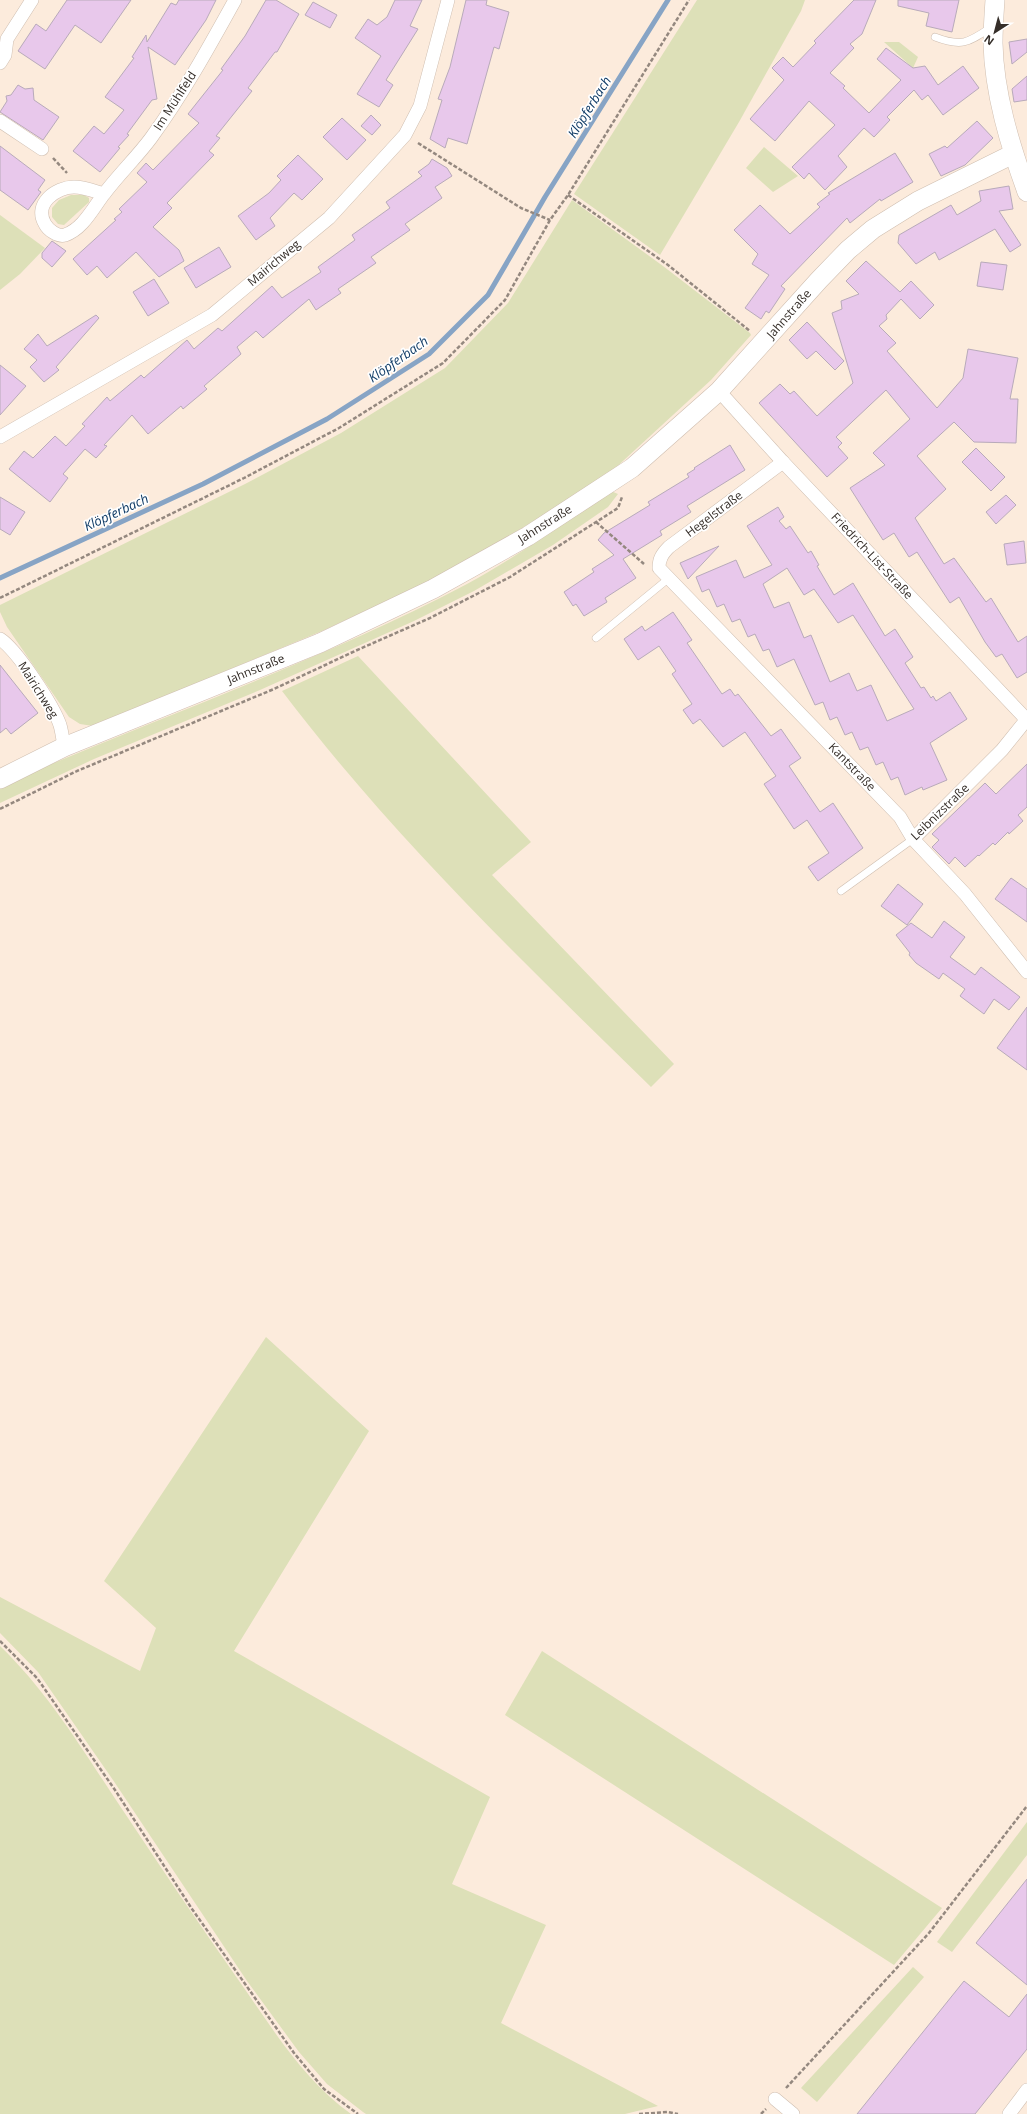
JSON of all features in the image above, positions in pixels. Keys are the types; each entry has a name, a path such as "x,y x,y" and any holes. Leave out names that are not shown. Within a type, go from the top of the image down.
{"street":[{"path":"0,63 5,55 7,39 32,0"},
{"name":"Im Mühlfeld","path":"104,194 76,187 60,189 46,200 42,207 45,224 56,234 63,236 72,232 93,212 104,194 151,138 201,62 235,0"},
{"name":"Mairichweg","path":"0,438 212,314 329,218 405,135 420,106 448,0"},
{"path":"995,0 993,44 1000,97 1013,154 1027,192"},
{"path":"0,121 42,150"},
{"name":"Jahnstraße","path":"0,779 64,747 320,643 433,589 528,536 632,468 719,390 819,280 848,250 873,229 925,198 1013,154"},
{"name":"Friedrich-List-Straße","path":"719,390 783,462 1027,719"},
{"name":"Hegelstraße","path":"663,574 659,561 663,553 669,547 783,462"},
{"name":"Kantstraße","path":"663,574 900,817 913,839 965,894 1027,972"},
{"name":"Mairichweg","path":"0,639 8,644 37,683 60,725 64,747"},
{"name":"Leibnizstraße","path":"913,839 1002,750 1027,719"},
{"path":"1009,2114 1027,2090"},
{"path":"775,2099 793,2114"}],"lane":[{"path":"935,37 961,44 974,39 994,26"},
{"name":"Hegelstraße","path":"596,638 663,574"},
{"name":"Leibnizstraße","path":"841,892 913,839"}],"path":[{"path":"0,598 244,478 339,428 443,363 505,300 550,220 568,195 689,0"},
{"path":"405,135 521,208 550,220"},
{"path":"42,150 64,168 76,187"},
{"path":"568,195 668,265 764,342"},
{"path":"596,522 645,564 663,574"},
{"path":"0,1641 37,1678 115,1790 192,1909 294,2053 324,2088 358,2114"},
{"path":"761,2114 929,1933 1027,1806"},
{"path":"639,2114 668,2112 678,2114"}],"green space":[{"path":"697,0 805,0 801,11 739,122 660,255 574,194"},
{"path":"884,42 899,42 918,57 913,68"},
{"path":"764,147 798,176 773,192 746,168"},
{"path":"71,195 84,195 89,198 89,202 64,225 58,224 52,217 52,208 59,200"},
{"path":"572,200 663,266 750,333 751,335 711,380 598,484 434,579 322,631 93,726 80,724 69,717 7,627 0,612 0,605 245,484 341,433 445,368 508,303"},
{"path":"0,215 45,248 20,274 0,290"},
{"path":"611,491 618,494 608,507 553,545 474,591 414,621 260,690 94,759 0,803 0,786 294,665 410,613 467,584 486,574 522,551"},
{"path":"358,656 531,842 492,875 674,1064 651,1087 459,896 368,796 282,691"},
{"path":"266,1337 369,1431 234,1651 490,1797 452,1884 546,1925 501,2023 658,2106 625,2114 366,2114 363,2112 327,2084 299,2052 247,1981 113,1780 38,1672 0,1633 0,1597 140,1671 156,1628 104,1581"},
{"path":"0,1646 33,1681 48,1700 195,1918 292,2056 319,2087 351,2114 0,2114"},
{"path":"542,1651 942,1908 894,1965 505,1715"},
{"path":"1027,1822 1027,1855 952,1952 937,1942"},
{"path":"913,1967 924,1977 817,2102 801,2088"}],"building":[{"path":"67,0 131,0 101,43 75,25 45,69 18,51 36,24 46,31"},
{"path":"179,0 216,0 206,20 175,65 148,47 157,99 152,100 127,134 129,135 118,147 120,148 100,172 73,151 94,126 104,134 124,110 105,97 134,58 132,57 146,35 147,42 171,3 176,5"},
{"path":"266,0 276,0 299,14 277,52 275,52 248,88 252,91 216,136 220,138 209,151 214,155 167,203 172,208 153,227 179,250 184,261 159,277 136,252 107,278 97,266 87,275 73,259 116,220 114,219 122,212 119,209 147,182 137,173 146,163 153,170 199,123 188,114 223,70 221,69 245,36"},
{"path":"395,0 422,0 410,26 418,29 386,80 393,85 379,107 357,94 381,56 355,38 368,19 377,25 387,17"},
{"path":"466,0 487,0 486,5 509,12 499,49 494,47 467,144 448,138 445,148 430,139 442,100 438,99 450,67"},
{"path":"854,0 876,0 862,34 850,44 854,48 830,73 845,86 843,88 869,113 901,80 877,59 886,48 913,68 925,66 938,85 963,66 979,88 943,115 928,95 922,100 914,90 887,117 890,120 874,137 864,128 838,156 847,167 825,190 809,173 804,179 792,167 835,125 809,101 775,141 750,119 784,80 772,68 783,57 793,67 816,43 814,41"},
{"path":"898,0 959,0 952,32 926,26 929,13 898,6"},
{"path":"313,2 337,15 330,28 305,15"},
{"path":"1027,39 1027,52 1012,64 1009,42"},
{"path":"1027,76 1027,100 1014,102 1012,89"},
{"path":"18,85 25,89 33,88 34,100 59,117 43,140 0,112 7,101 6,96 11,95"},
{"path":"371,115 381,125 372,135 361,126"},
{"path":"342,118 366,140 347,160 323,137"},
{"path":"977,121 993,138 965,165 941,176 929,154 945,146 947,148"},
{"path":"0,146 45,180 38,190 41,192 28,210 0,190"},
{"path":"895,153 913,182 881,201 880,199 850,223 847,218 781,286 785,289 769,313 766,311 761,319 745,308 769,275 752,264 758,254 734,230 760,205 790,234 820,207 817,204 830,194 828,193"},
{"path":"298,155 323,179 302,200 294,193 270,218 275,226 256,240 238,216 269,193 281,180 277,176"},
{"path":"432,159 447,168 452,176 435,187 442,198 405,224 410,230 371,257 376,263 338,289 341,293 316,310 309,299 263,338 256,331 237,347 241,354 204,386 207,389 183,409 181,406 148,434 132,415 104,445 107,446 96,458 85,449 63,474 68,478 50,502 9,469 24,451 33,458 55,436 66,446 85,426 82,424 107,397 110,401 141,375 144,378 187,340 194,349 218,328 222,331 272,286 282,298 321,272 318,267 355,240 352,235 390,208 386,202 422,176 418,172 429,164"},
{"path":"1009,186 1013,209 999,211 1021,245 1010,252 995,229 939,260 935,252 916,264 898,243 899,235 951,205 957,215 981,201 979,191"},
{"path":"52,241 66,251 52,267 42,258 42,253"},
{"path":"219,247 231,267 196,288 184,268"},
{"path":"866,261 900,292 911,281 934,305 920,319 901,299 886,315 887,319 879,326 896,343 887,351 937,408 963,378 968,349 1018,358 1010,399 1018,399 1016,443 974,442 954,422 917,456 946,489 915,518 944,564 954,558 986,602 991,598 1018,642 1027,636 1027,672 1017,678 1002,654 996,657 985,642 959,597 950,603 917,552 909,557 894,533 883,540 850,488 885,465 873,453 910,419 886,390 836,437 842,443 838,447 848,458 827,477 759,403 780,384 790,394 794,391 817,416 853,383 832,313 842,309 841,301 859,294 846,281"},
{"path":"981,262 1007,265 1003,290 977,286"},
{"path":"154,279 169,303 148,316 133,292"},
{"path":"96,315 99,318 56,367 59,370 44,382 30,367 37,360 24,349 38,334 47,346"},
{"path":"807,322 844,361 835,370 816,351 807,359 789,340"},
{"path":"0,365 26,386 0,415"},
{"path":"730,445 745,470 687,506 691,512 660,531 662,535 623,559 636,578 605,598 607,602 584,616 576,604 573,606 564,592 594,572 592,569 614,555 598,540 604,533 650,505 648,502 689,477 687,474 695,469 694,468"},
{"path":"976,448 1005,477 991,491 962,462"},
{"path":"1006,495 1016,505 996,524 986,512"},
{"path":"0,497 25,512 10,535 0,529"},
{"path":"778,507 784,517 779,521 786,529 790,526 808,553 811,551 819,565 817,566 834,595 853,583 885,636 895,629 913,657 905,663 921,688 924,687 931,698 933,696 936,701 950,692 967,719 930,743 947,780 923,790 922,787 905,795 898,777 891,780 883,762 876,765 868,747 860,750 852,732 845,735 837,717 830,720 823,702 815,705 794,659 777,667 769,649 763,651 755,634 748,637 740,619 732,622 724,604 717,607 709,589 702,592 696,577 736,560 744,578 772,565 747,526","holes":["787,568 804,595 814,589 838,623 853,615 914,709 887,721 871,685 857,691 849,673 830,682 811,635 804,638 789,602 774,608 763,584"]},
{"path":"1024,541 1026,563 1007,565 1004,544"},
{"path":"719,546 688,579 680,563"},
{"path":"673,612 692,640 687,643 722,694 730,689 735,696 738,694 771,736 781,729 801,758 789,766 820,812 833,803 863,848 818,881 808,867 829,853 807,820 794,829 764,784 776,776 745,732 723,747 700,719 693,724 683,710 692,704 672,674 676,671 659,646 638,660 624,639 642,626 645,631"},
{"path":"0,665 38,713 11,734 6,728 0,733"},
{"path":"1027,764 1027,807 1018,815 1023,821 1009,834 1008,832 995,845 993,843 965,867 955,857 949,864 932,847 939,840 932,834 985,783 996,794"},
{"path":"1011,878 1027,889 1027,922 995,899"},
{"path":"898,884 923,904 907,925 881,906"},
{"path":"944,921 965,937 950,957 975,975 981,967 1020,997 1009,1010 994,999 984,1014 960,996 965,989 943,973 939,979 916,963 896,935 911,923 932,938"},
{"path":"1027,1007 1027,1070 997,1048"},
{"path":"1027,1879 1027,1985 976,1943"},
{"path":"964,1981 1009,2017 1027,1994 1027,2049 975,2114 857,2114"}],"waterway":[{"name":"Klöpferbach","path":"0,578 203,484 327,419 429,354 488,295 545,197 668,0"}]}
